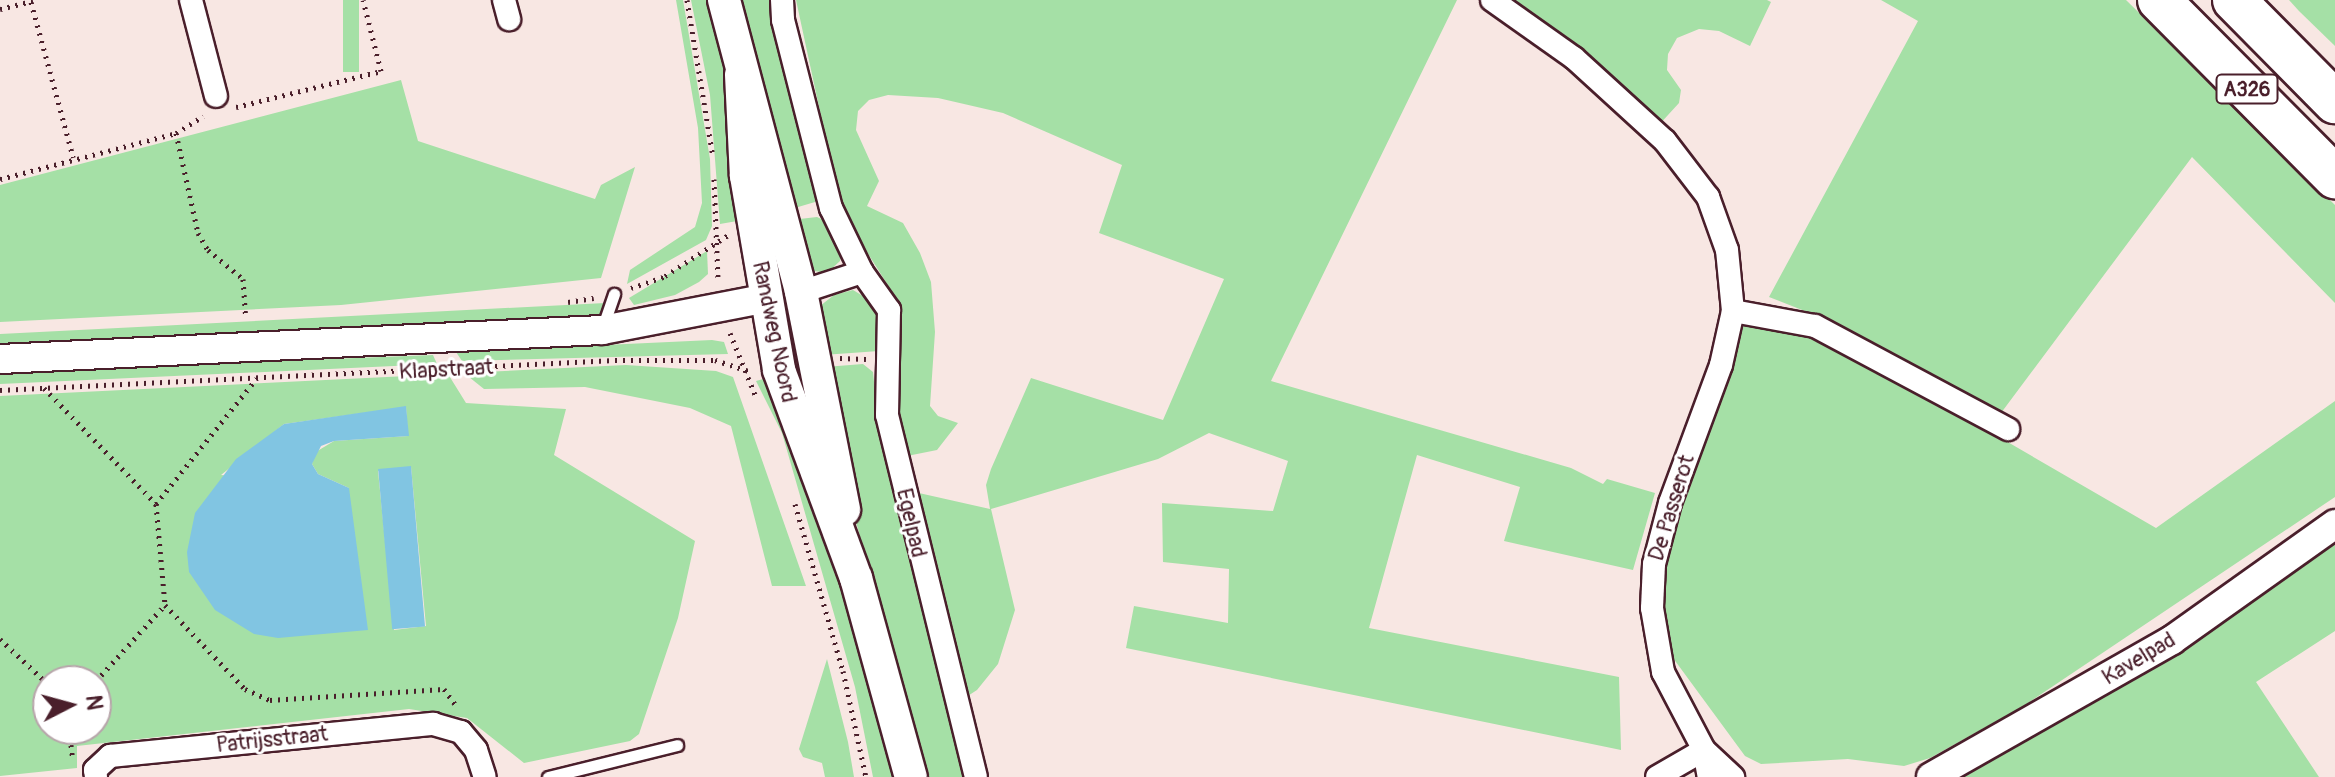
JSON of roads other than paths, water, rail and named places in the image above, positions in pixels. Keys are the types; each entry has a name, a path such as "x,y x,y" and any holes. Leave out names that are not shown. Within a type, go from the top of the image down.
{"highway":[{"name":"A326","path":"2159,0 2335,177"},
{"name":"A326","path":"2234,0 2335,102"}],"main road":[{"name":"Randweg Noord","path":"724,0 817,362 856,578"},
{"name":"Randweg Noord","path":"741,75 753,226 763,299 779,370 856,578 911,777"},
{"name":"Klapstraat","path":"763,299 801,292"}],"street":[{"path":"191,0 216,96"},
{"name":"Egelpad","path":"782,0 783,20 831,208 862,272 889,310 887,415 976,777"},
{"name":"De Passerot","path":"1492,0 1574,58 1665,141 1708,197 1727,250 1733,311 1721,365 1670,503 1653,579 1652,608 1663,672 1704,750 1709,777"},
{"path":"801,292 862,272"},
{"name":"Klapstraat","path":"0,359 602,330 763,299"},
{"path":"1733,311 1815,326 2008,429"},
{"name":"Kavelpad","path":"1931,777 2172,640 2335,524"},
{"name":"Patrijsstraat","path":"96,777 95,770 110,756 433,724 461,732 476,750 485,777"},
{"path":"1657,777 1704,750"},
{"name":"De Passerot","path":"1704,750 1733,777"}],"lane":[{"path":"602,330 614,294"},
{"path":"548,777 677,745"}],"water":[{"path":"406,406 409,436 334,441 321,446 312,464 318,474 349,488 368,630 278,638 254,634 215,610 189,572 187,552 195,513 236,459 284,424"},
{"path":"411,466 425,626 392,629 378,469"}]}
